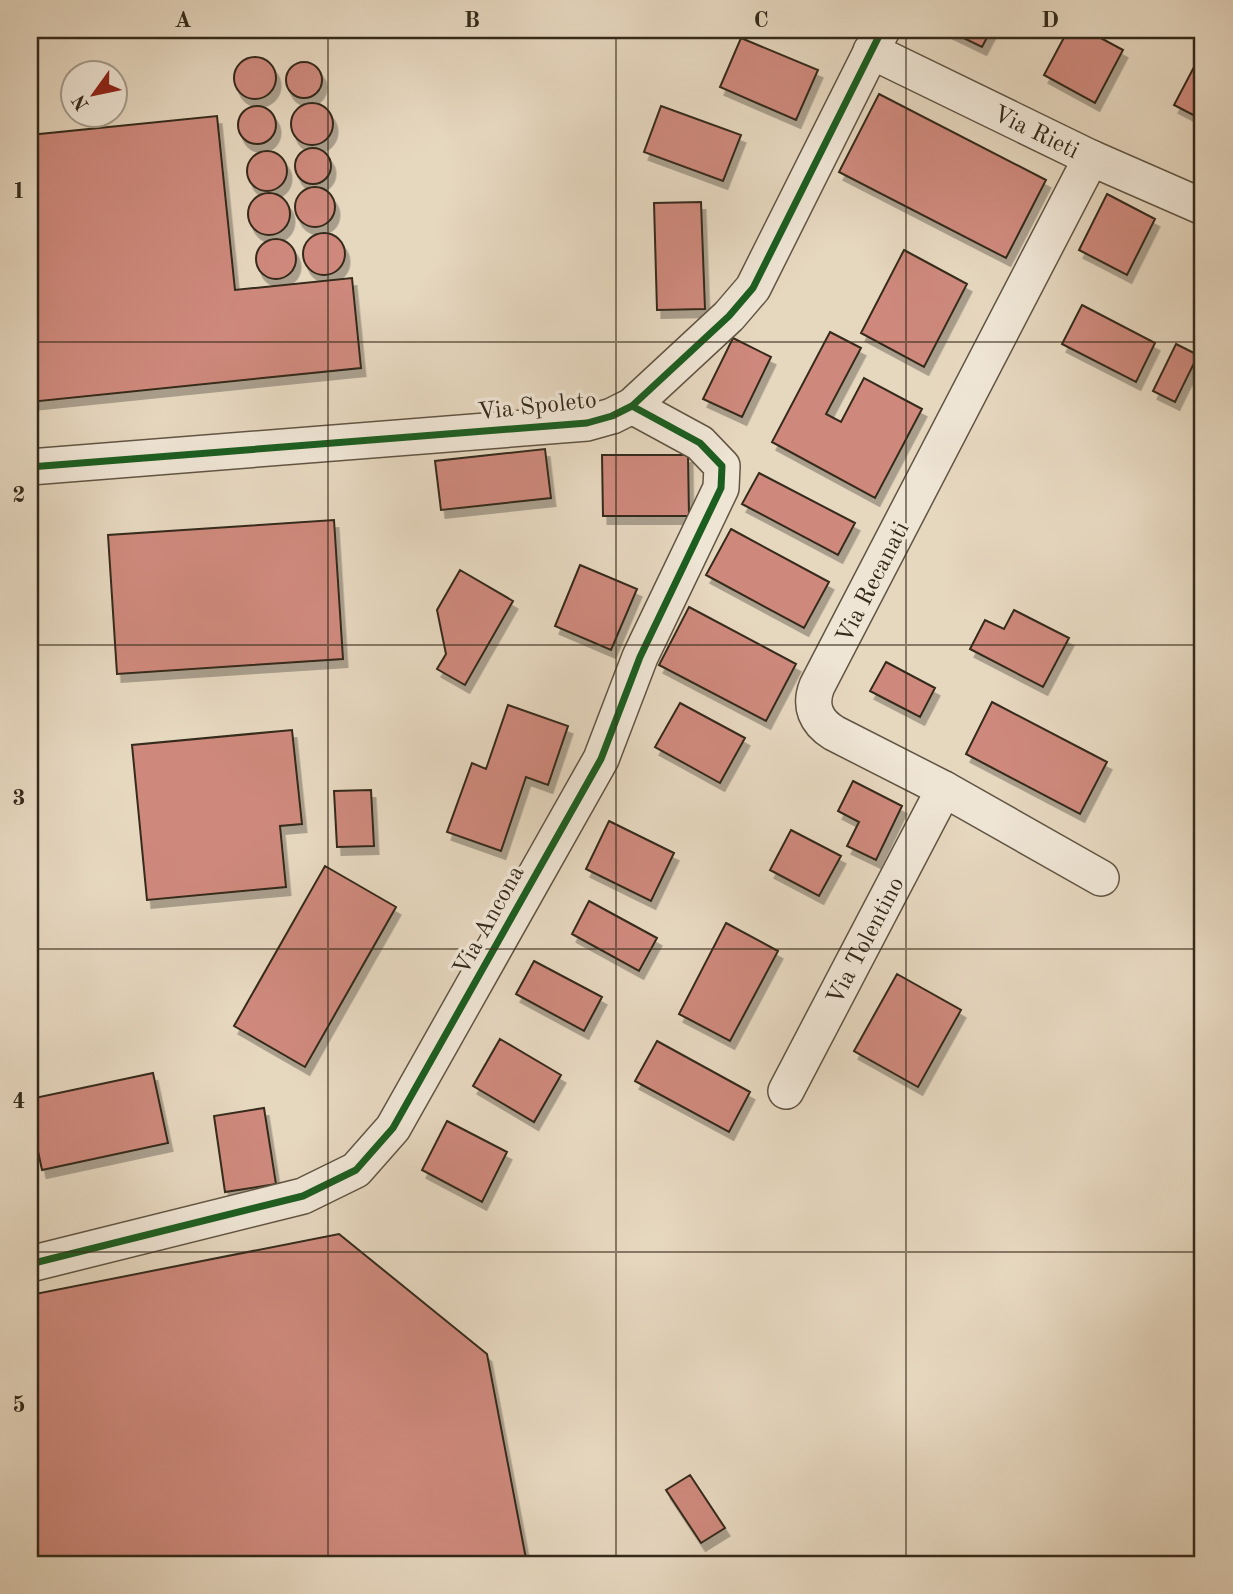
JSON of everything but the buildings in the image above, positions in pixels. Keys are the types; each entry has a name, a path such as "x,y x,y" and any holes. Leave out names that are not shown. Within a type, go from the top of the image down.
{"street":[{"name":"Via Rieti","path":"876,40 1091,158 1203,206"},
{"name":"Via Spoleto","path":"30,467 587,423 612,416 632,406 729,316 753,288 876,40"},
{"name":"Via Recanati","path":"1091,158 814,694 816,713 827,729 944,789 1101,878"},
{"name":"Via Ancona","path":"30,1264 303,1196 356,1170 393,1128 601,759 640,657 721,488 722,467 713,453 632,406"},
{"name":"Via Tolentino","path":"786,1091 944,789"}],"cycle path":[{"path":"30,467 587,423 612,416 632,406 729,316 753,288 882,30"},
{"path":"30,1264 303,1196 356,1170 393,1128 601,759 640,657 721,488 722,466 700,443 632,406"}]}
